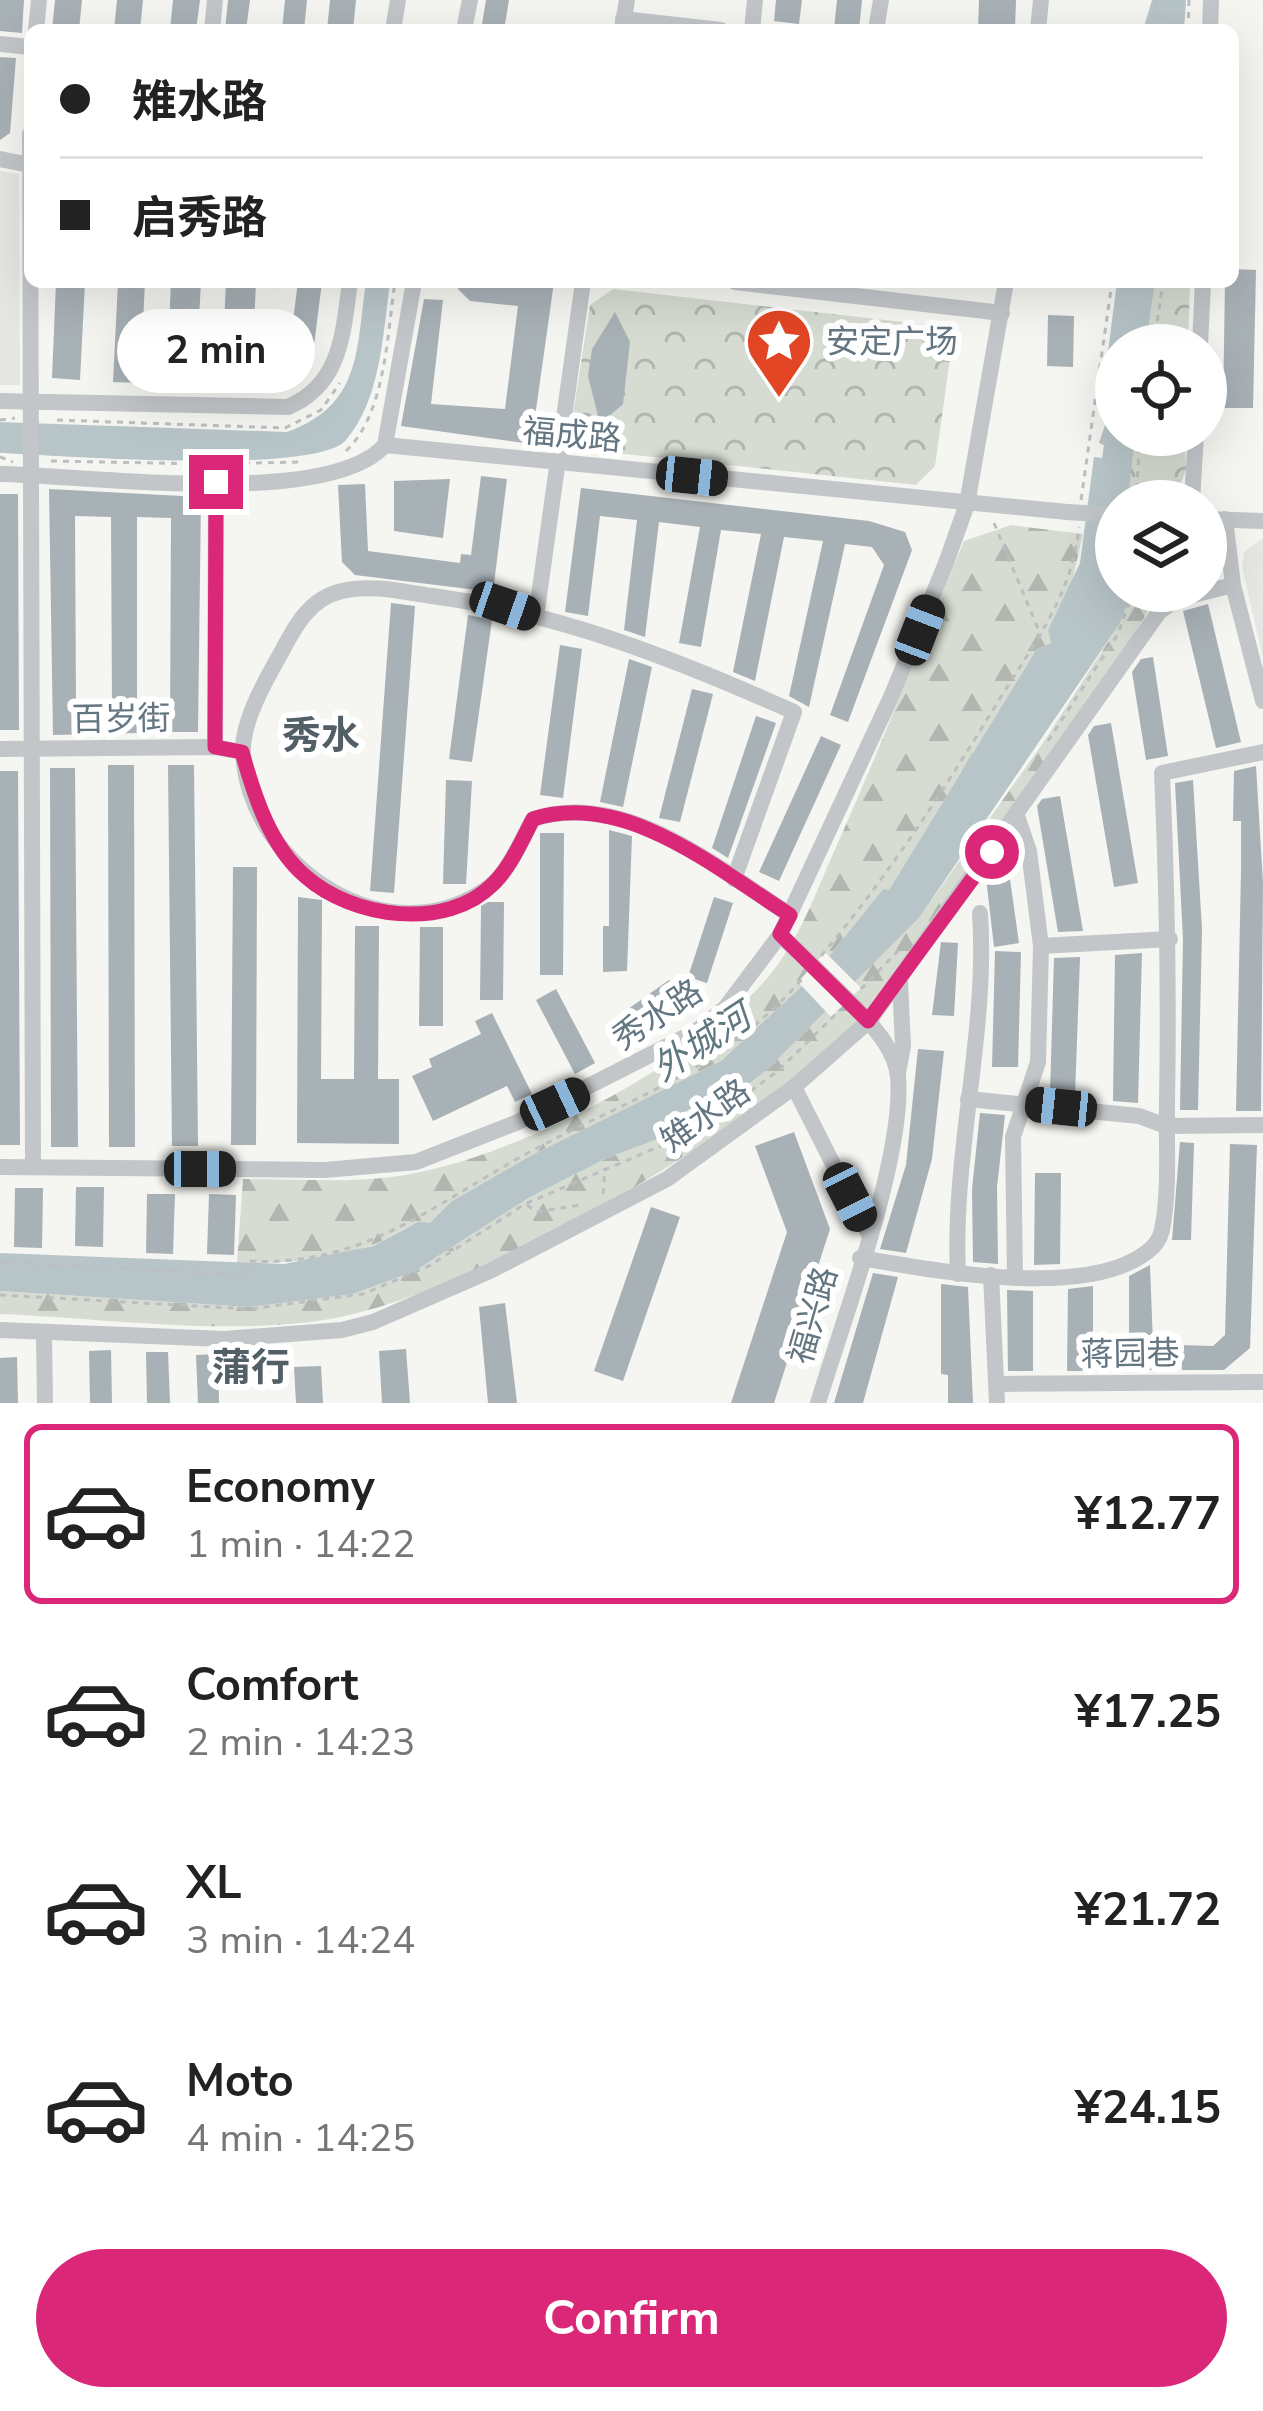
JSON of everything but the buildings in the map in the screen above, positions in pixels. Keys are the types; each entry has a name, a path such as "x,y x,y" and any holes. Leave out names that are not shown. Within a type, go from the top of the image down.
{"street":[{"path":"29,288 33,1167"},
{"path":"0,401 28,411 271,407 306,399 324,386 336,362 349,288"},
{"path":"0,474 28,466 51,475 318,479 370,463 385,446 412,288"},
{"path":"536,616 554,462 583,288"},
{"path":"814,288 1002,313"},
{"name":"秀水路","path":"0,1167 325,1170 375,1168 449,1153 622,1073 694,1032 724,1007 790,915 891,697 968,504 1005,288"},
{"path":"1201,324 1203,288"},
{"name":"福成路","path":"385,446 1095,513"},
{"path":"210,476 215,747"},
{"path":"1227,520 1263,521"},
{"path":"1227,563 1263,701"},
{"path":"1227,586 1233,585"},
{"path":"734,879 794,712 656,652 505,606 374,588 319,598 278,658 242,752 254,794 303,875 327,891 408,916 453,909 493,884 533,819 559,811 649,829 790,915"},
{"name":"雉水路","path":"0,1330 298,1336 373,1322 627,1202 729,1137 794,1087 900,982 1160,612"},
{"name":"百岁街","path":"0,749 215,747 242,752"},
{"path":"860,1258 958,1274 1015,1275 1101,1272 1152,1249 1162,1235 1170,939 1162,773 1263,752"},
{"path":"1015,1275 1010,1183 1022,1103 1038,1062 1041,946 1029,851 1017,816"},
{"path":"958,1274 955,1212 983,965 980,913"},
{"path":"780,934 863,1015 887,1044 898,1074"},
{"path":"1041,946 1170,939"},
{"name":"福兴路","path":"818,1403 894,1127 903,1046 900,982"},
{"path":"794,1087 868,1233"},
{"path":"968,1099 1138,1116 1166,1126 1263,1126"},
{"path":"991,1275 997,1394"},
{"path":"44,1334 45,1403"},
{"name":"蒋园巷","path":"997,1394 1263,1382"}],"path":[{"path":"342,455 363,430 380,378 394,288"},
{"path":"1157,324 1161,288"},
{"path":"51,475 52,458 210,476 312,461"},
{"path":"987,505 1041,638"},
{"path":"525,1204 537,1212 596,1203 603,1197 605,1168"},
{"path":"0,1262 248,1275 248,1261"}],"shaded area":[{"path":"1152,0 1186,0 1184,24 1145,24"},
{"path":"0,171 19,174 20,385 0,385"},
{"path":"365,288 389,288 367,405 346,440 325,451 238,460 0,453 0,422 287,432 330,407 351,372"},
{"path":"1116,288 1154,288 1149,324 1112,324"},
{"path":"1133,456 1130,480 1095,480 1095,612 1124,612 1120,623 919,918 769,1068 698,1124 607,1158 530,1197 415,1271 353,1294 249,1307 0,1291 0,1253 284,1264 373,1246 418,1222 430,1223 451,1202 532,1155 721,1061 815,974 883,889 889,890 1036,650 1051,643 1048,630 1080,563 1094,457"},
{"path":"1263,538 1263,658 1242,567 1244,552"}],"green space":[{"path":"1154,288 1190,288 1189,324 1149,324"},
{"name":"安定广场","path":"613,289 938,326 952,344 935,466 916,485 587,450 572,421 590,305"},
{"path":"1132,456 1186,456 1182,480 1130,480"},
{"path":"1011,525 1083,534 1069,595 1048,629 1051,643 1036,650 889,890 883,889 815,974 721,1061 532,1155 430,1223 337,1255 237,1263 243,1179 380,1178 469,1159 616,1094 708,1034 746,1001 776,967 803,923 964,541"},
{"path":"1123,612 1148,612 877,1001 770,1096 625,1193 470,1273 398,1301 335,1318 211,1326 0,1314 0,1291 249,1307 353,1294 415,1271 530,1197 607,1158 698,1124 769,1068 919,918 1043,743"}],"pier":[{"path":"825,952 861,988 831,1017 798,982"}],"place":[{"name":"安定广场","path":"779,400"}],"district":[{"name":"秀水","path":"321,735"},
{"name":"蒲行","path":"251,1367"}],"route":[{"path":"216,482 215,747 242,752 254,794 277,840 303,875 327,891 408,916 453,909 493,884 533,819 559,811 613,819 678,844 790,915 780,934 868,1021 992,852"}],"water label":[{"name":"外城河","path":"701,1042"}]}
